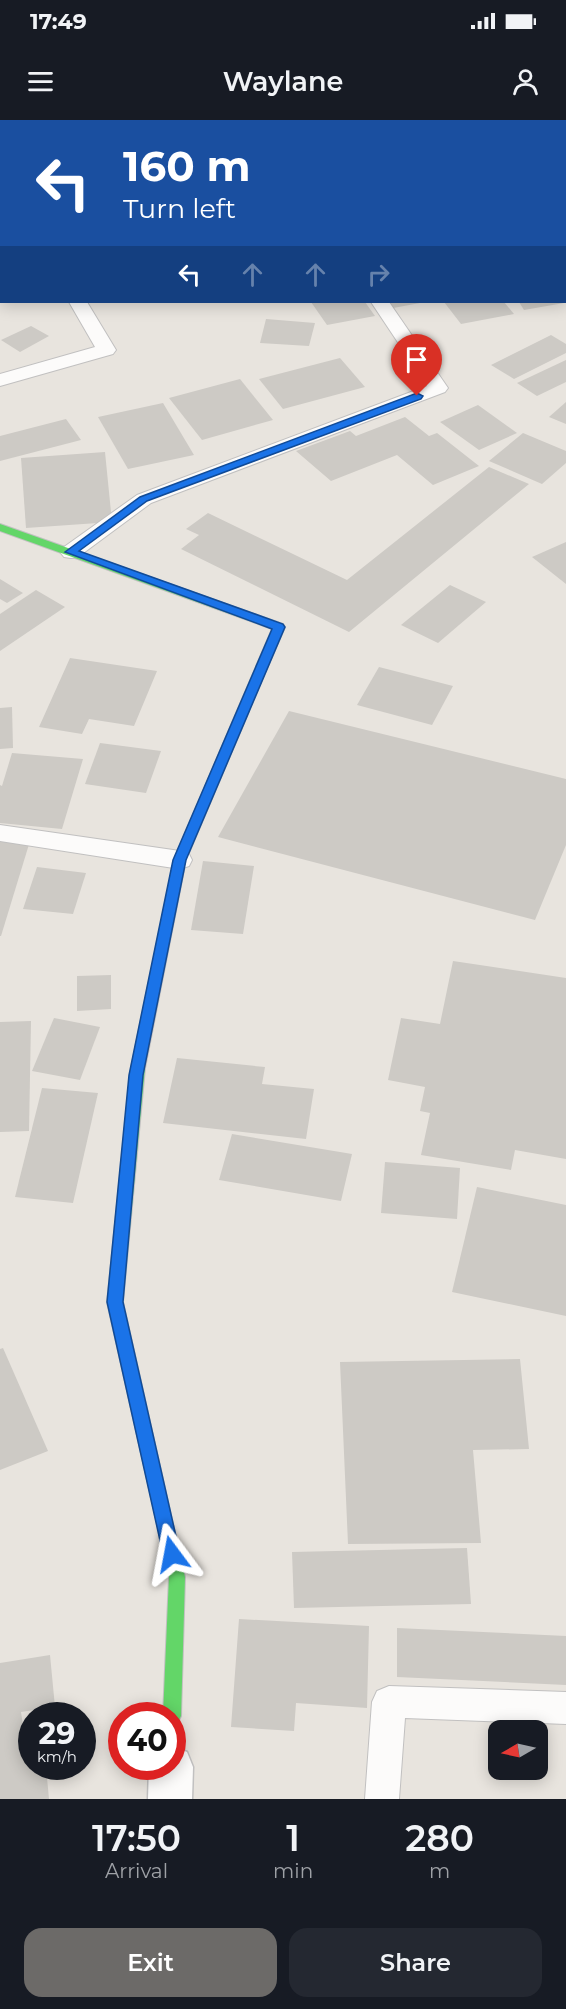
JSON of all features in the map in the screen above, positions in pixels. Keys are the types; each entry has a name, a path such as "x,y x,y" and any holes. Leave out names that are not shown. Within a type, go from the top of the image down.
{"street":[{"path":"0,527 279,627 180,860 136,1075 115,1302 177,1577 173,1702"},
{"path":"170,1799 171,1780"}],"lane":[{"path":"0,380 106,350 79,303"},
{"path":"71,552 144,499 438,388 381,303"},
{"path":"0,833 180,860"},
{"path":"382,1799 389,1702 566,1708"}],"building":[{"path":"312,303 366,303 375,316 327,325"},
{"path":"384,303 420,303 388,309"},
{"path":"445,303 505,303 514,314 461,324"},
{"path":"520,303 564,303 524,310"},
{"path":"266,319 315,323 309,346 260,343"},
{"path":"31,326 49,336 20,352 1,340"},
{"path":"551,335 566,344 566,353 514,379 491,365"},
{"path":"340,358 365,387 283,409 259,379"},
{"path":"566,360 566,382 537,396 517,383"},
{"path":"240,379 273,420 202,440 169,398"},
{"path":"566,402 566,424 549,417"},
{"path":"163,403 194,455 128,469 98,417"},
{"path":"478,405 517,433 479,450 440,422"},
{"path":"405,417 429,436 437,433 479,466 433,485 397,455 331,481 296,451 350,431 356,436"},
{"path":"66,419 81,440 0,461 0,436"},
{"path":"523,433 566,451 566,463 542,484 489,461"},
{"path":"105,452 112,522 26,528 21,458"},
{"path":"489,467 529,484 349,632 181,549 199,535 186,529 208,513 347,580"},
{"path":"566,542 566,584 532,557"},
{"path":"0,579 23,593 7,603 0,599"},
{"path":"450,585 486,602 438,643 401,625"},
{"path":"36,590 65,607 0,651 0,614"},
{"path":"70,658 157,671 134,726 89,719 82,734 39,727"},
{"path":"379,667 453,686 432,725 357,705"},
{"path":"12,707 13,748 0,749 0,708"},
{"path":"289,711 566,779 566,845 535,920 218,837"},
{"path":"100,743 161,751 146,793 85,784"},
{"path":"12,753 83,759 62,829 0,823 0,785 2,786"},
{"path":"0,838 30,841 1,936 0,936"},
{"path":"203,861 254,866 243,934 191,930"},
{"path":"37,867 86,873 73,914 23,909"},
{"path":"453,961 566,978 566,1159 515,1150 511,1170 421,1155 430,1113 420,1111 425,1087 388,1080 401,1018 440,1024"},
{"path":"111,975 111,1009 77,1011 77,976"},
{"path":"54,1018 100,1027 80,1080 32,1071"},
{"path":"31,1021 29,1131 0,1132 0,1022"},
{"path":"177,1058 265,1067 262,1084 314,1089 306,1139 163,1123"},
{"path":"42,1088 98,1093 73,1203 15,1197"},
{"path":"232,1134 352,1154 341,1201 219,1180"},
{"path":"385,1162 460,1168 457,1219 381,1213"},
{"path":"477,1187 566,1205 566,1316 452,1292"},
{"path":"3,1348 48,1451 0,1470 0,1349"},
{"path":"520,1359 529,1449 473,1450 481,1543 348,1544 340,1362"},
{"path":"467,1548 471,1604 294,1608 292,1552"},
{"path":"239,1619 369,1626 367,1708 296,1703 294,1731 231,1727"},
{"path":"397,1628 566,1636 566,1685 397,1677"},
{"path":"50,1655 55,1702 18,1702 18,1780 47,1780 49,1799 0,1799 0,1663"}],"traffic: fast":[{"path":"0,527 279,627 243,711"},
{"path":"138,1068 115,1302 177,1577 173,1702"}],"traffic: slow":[{"path":"138,1068 180,860 243,711"}],"route":[{"path":"172,1554 115,1302 136,1075 180,860 279,627 71,552 144,499 417,396"}]}
